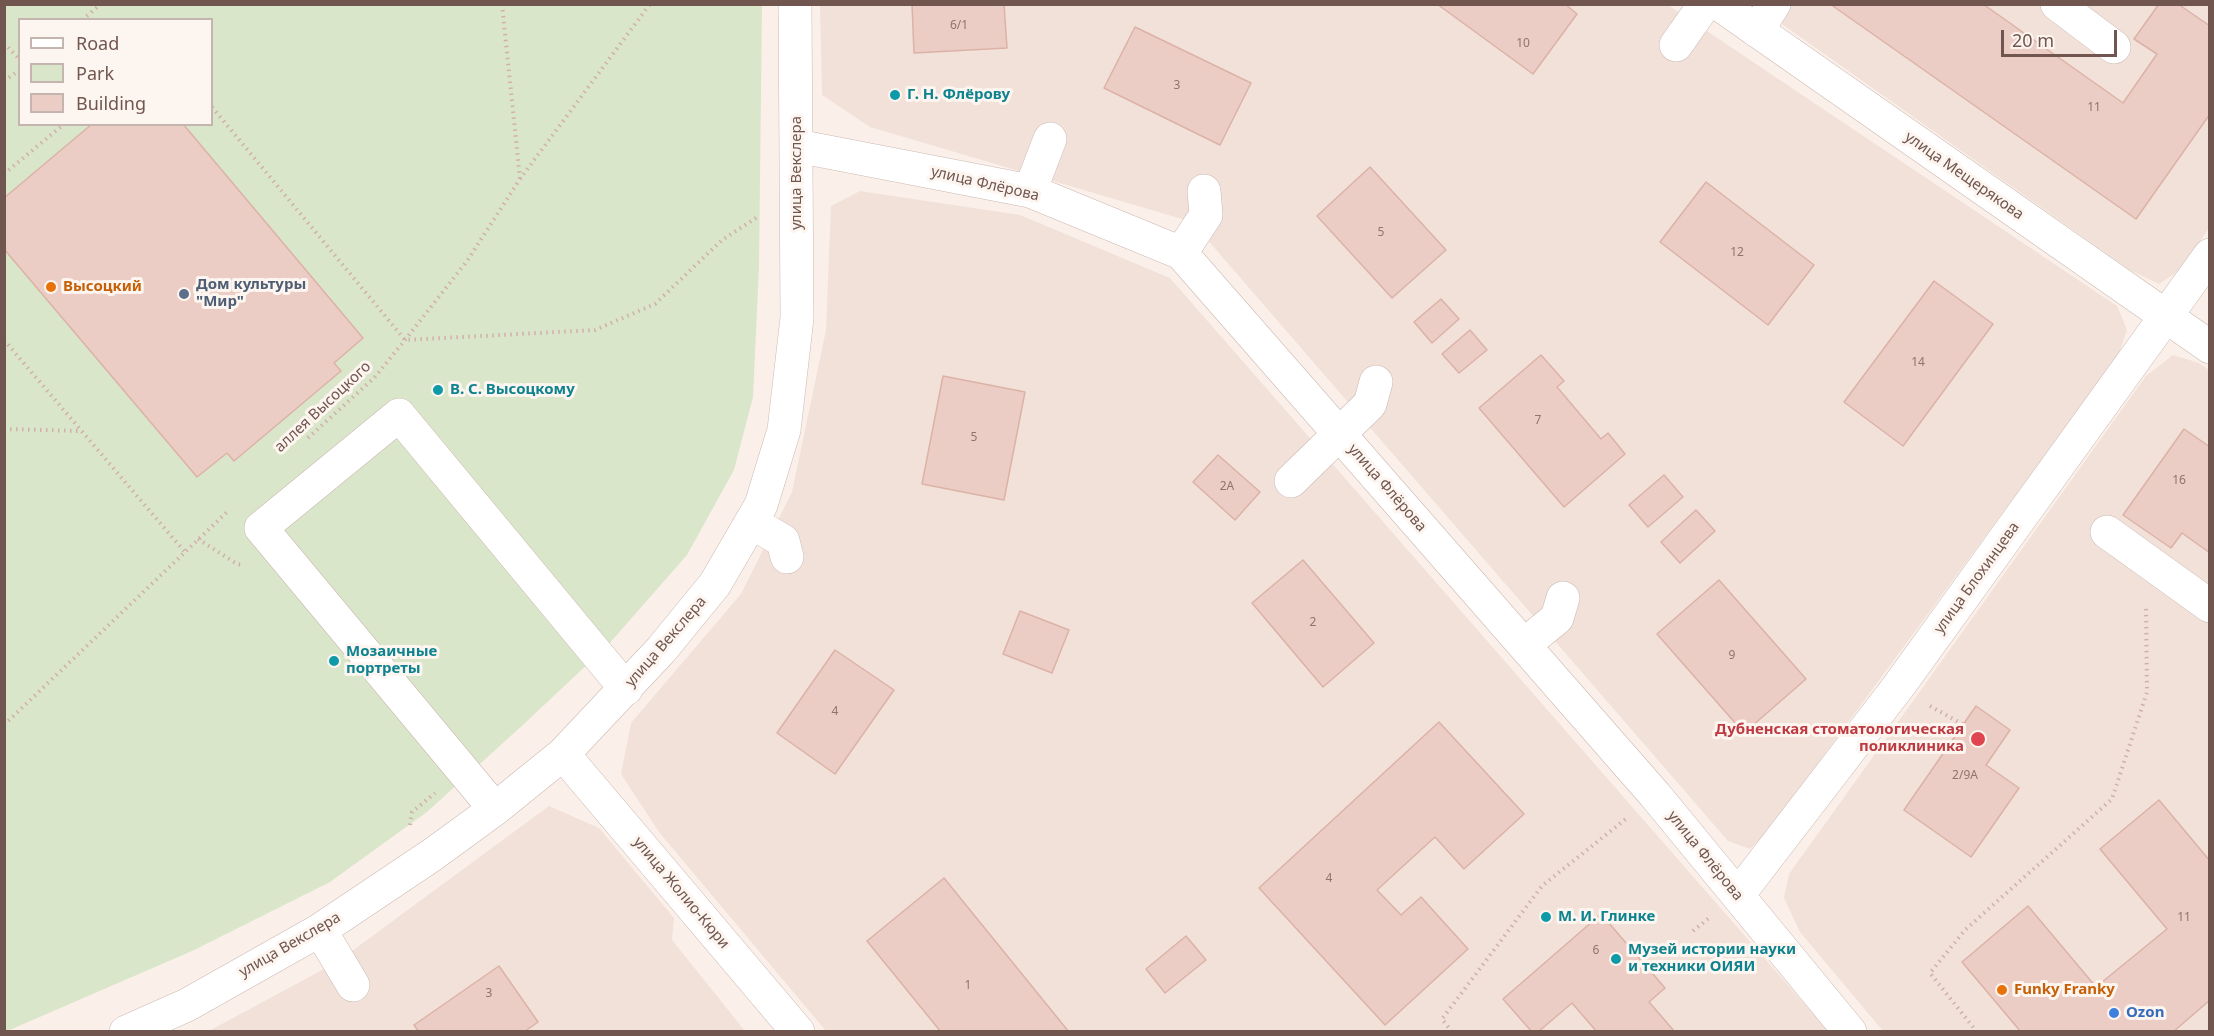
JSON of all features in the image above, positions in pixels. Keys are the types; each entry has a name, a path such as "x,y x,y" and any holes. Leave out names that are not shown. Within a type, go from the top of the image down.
{"street":[{"name":"улица Векслера","path":"126,1032 159,1025 187,1005 320,930 432,855 495,809 562,754 626,689 715,585 761,505 784,430 797,318 795,4"},
{"path":"1677,45 1705,4"},
{"name":"улица Мещерякова","path":"1719,4 1765,18 2165,316 2210,347"},
{"path":"2057,4 2114,47"},
{"path":"1030,191 1050,139"},
{"name":"улица Флёрова","path":"797,146 1030,191 1181,253 1655,795 1850,1032"},
{"path":"1181,253 1213,206"},
{"name":"улица Блохинцева","path":"1738,895 1898,687 2210,255"},
{"path":"1291,481 1381,397"},
{"path":"495,809 261,528 399,415 626,689"},
{"path":"751,522 789,545"},
{"path":"2107,532 2210,606"},
{"path":"1524,645 1567,612"},
{"name":"улица Жолио-Кюри","path":"562,754 798,1032"},
{"path":"320,930 353,985"}],"path":[{"path":"84,18 100,4"},
{"path":"502,4 520,179"},
{"name":"аллея Высоцкого","path":"304,443 374,378 405,340 467,261 520,179 650,4"},
{"path":"4,43 18,58"},
{"path":"4,81 18,71"},
{"path":"213,108 405,340 595,330 655,304 722,240 797,196"},
{"path":"4,174 62,126"},
{"path":"4,340 184,552"},
{"path":"4,429 80,431"},
{"path":"4,725 233,507"},
{"path":"1977,1032 1930,973 1965,930 2112,800 2147,692 2145,560"},
{"path":"1452,1032 1442,1019 1542,886 1655,795"}],"shaded area":[{"path":"820,5 1668,5 2117,306 2127,330 2118,356 1768,831 1750,849 1728,841 1192,222 870,127 822,95"},
{"path":"1755,5 2209,5 2209,228 2180,270 2159,284 2130,270"},
{"path":"860,191 1020,215 1170,278 1828,1031 826,1031 659,832 621,774 631,723 741,594 792,492 826,330 831,206"},
{"path":"2173,355 2199,363 2209,370 2209,1031 1883,1031 1800,932 1784,898 1789,874 2146,376"},
{"path":"549,806 599,828 674,918 672,940 745,1031 207,1032 337,962"}],"green space":[{"path":"5,5 762,5 759,267 753,397 734,470 687,555 608,645 427,812 330,882 192,951 5,1032"}],"building":[{"path":"912,4 1004,4 1007,48 914,53"},
{"path":"1437,4 1565,4 1577,14 1533,74"},
{"path":"1830,4 1983,4 2123,103 2157,54 2134,39 2159,4 2178,4 2210,26 2210,114 2136,219"},
{"path":"1135,27 1251,83 1220,145 1104,88"},
{"name":"Дом культуры \"Мир\"","path":"90,126 185,126 363,338 334,363 341,371 234,461 227,453 197,477 4,249 4,198"},
{"path":"1370,167 1446,250 1392,298 1317,216"},
{"path":"1706,182 1814,265 1768,325 1660,242"},
{"path":"1934,281 1993,324 1903,446 1844,402"},
{"path":"1441,299 1459,319 1432,343 1414,322"},
{"path":"1470,330 1487,350 1459,373 1442,354"},
{"path":"1541,355 1564,381 1557,387 1601,439 1608,433 1625,454 1564,507 1479,408"},
{"path":"943,376 1025,392 1004,500 922,484"},
{"path":"2184,429 2210,447 2210,553 2182,533 2171,548 2123,515"},
{"path":"1218,455 1260,492 1235,520 1193,482"},
{"path":"1664,475 1683,497 1648,527 1629,505"},
{"path":"1696,510 1715,531 1680,563 1661,542"},
{"path":"1303,560 1374,643 1323,687 1252,603"},
{"path":"1719,580 1806,679 1744,733 1657,634"},
{"path":"1020,611 1069,630 1052,673 1003,654"},
{"path":"835,650 894,690 835,774 777,733"},
{"path":"1976,706 2010,730 1986,765 2019,788 1971,857 1904,810"},
{"path":"1439,722 1524,814 1464,869 1435,837 1377,890 1401,915 1421,897 1468,949 1385,1025 1259,888"},
{"path":"2159,800 2210,861 2210,1000 2173,1032 2021,1032 1962,962 2028,906 2096,987 2167,929 2100,849"},
{"path":"944,878 1069,1032 941,1032 867,941"},
{"path":"1601,914 1665,988 1649,1002 1675,1032 1597,1032 1572,1003 1538,1032 1532,1032 1503,999"},
{"path":"1186,936 1206,960 1165,993 1146,969"},
{"path":"499,966 538,1022 524,1032 419,1032 414,1025"}],"place":[{"name":"Г. Н. Флёрову","path":"895,95"},
{"name":"Высоцкий","path":"51,287"},
{"name":"Дом культуры \"Мир\"","path":"184,294"},
{"name":"В. С. Высоцкому","path":"438,390"},
{"name":"Мозаичные портреты","path":"334,661"},
{"name":"Дубненская стоматологическая поликлиника","path":"1978,739"},
{"name":"М. И. Глинке","path":"1546,917"},
{"name":"Музей истории науки и техники ОИЯИ","path":"1616,959"},
{"name":"Funky Franky","path":"2002,990"},
{"name":"Ozon","path":"2114,1013"}]}
